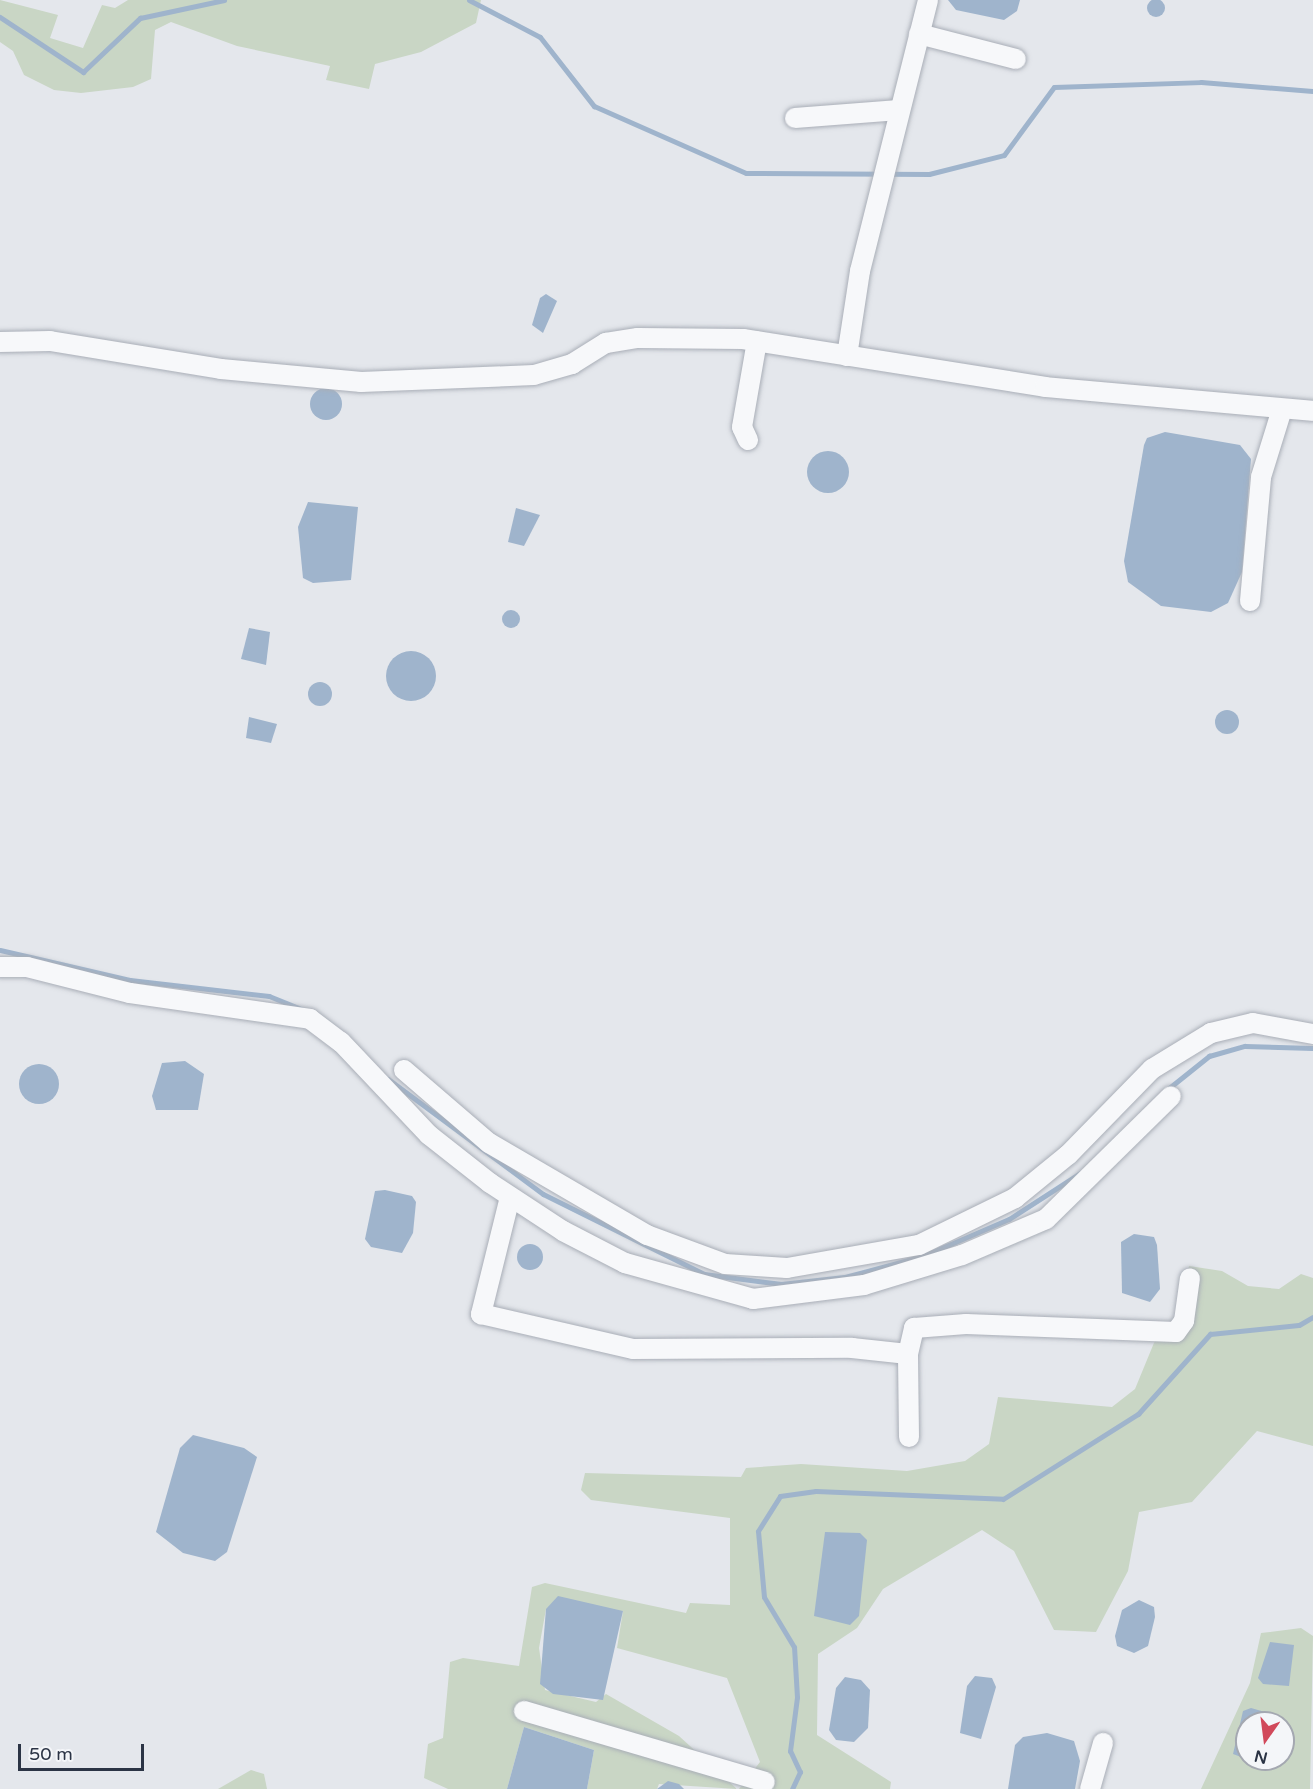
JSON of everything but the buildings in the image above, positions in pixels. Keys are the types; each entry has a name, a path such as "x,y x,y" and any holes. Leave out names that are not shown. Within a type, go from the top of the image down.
{"street":[{"path":"847,356 860,271 928,0"},
{"path":"919,34 1016,59"},
{"path":"795,118 899,110"},
{"path":"0,342 50,341 221,369 361,382 534,375 572,364 606,344 638,338 757,341 1045,387 1313,411"},
{"path":"748,440 742,427 757,341"},
{"path":"1250,601 1261,477 1282,409"},
{"path":"0,967 27,967 130,993 310,1019 341,1042 429,1135 510,1197 625,1263 692,1285 753,1299 864,1285 962,1255 1046,1219 1171,1096"},
{"path":"404,1070 489,1143 647,1235 725,1264 787,1268 919,1245 1015,1198 1068,1155 1152,1069 1211,1033 1253,1023 1313,1034"},
{"path":"510,1197 481,1314 633,1349 852,1348 908,1354"},
{"path":"909,1437 908,1354 914,1328 966,1324 1176,1332 1184,1321 1190,1278"},
{"path":"524,1711 765,1782"},
{"path":"1090,1789 1103,1743"}],"green space":[{"path":"0,0 58,15 50,38 83,48 102,5 115,8 128,0 481,0 476,23 421,52 375,64 369,89 326,80 330,66 237,46 171,22 155,30 151,79 133,87 81,93 54,90 24,75 13,51 0,42"},
{"path":"1189,1266 1222,1271 1248,1286 1279,1289 1301,1274 1313,1278 1313,1446 1257,1431 1192,1502 1139,1512 1128,1571 1096,1632 1054,1630 1014,1551 982,1530 883,1589 857,1628 818,1654 817,1735 891,1782 890,1789 739,1789 760,1762 727,1678 617,1648 623,1611 546,1609 539,1648 545,1690 596,1702 606,1694 679,1736 737,1789 659,1784 657,1789 587,1789 594,1750 524,1727 507,1789 448,1789 424,1778 428,1744 443,1738 450,1662 463,1658 519,1666 532,1587 545,1583 686,1613 690,1603 730,1605 730,1518 591,1500 581,1490 585,1473 741,1477 746,1468 801,1464 907,1471 965,1461 989,1444 998,1397 1112,1407 1135,1389 1156,1338 1175,1327"},
{"path":"1301,1628 1313,1636 1310,1789 1201,1789 1235,1715 1235,1771 1295,1771 1295,1711 1237,1711 1250,1683 1261,1633"},
{"path":"251,1770 264,1774 267,1789 218,1789"}],"water":[{"path":"1152,-1 1160,-1 1165,4 1163,15 1152,17 1147,12 1147,4"},
{"path":"948,0 1020,0 1017,11 1004,20 956,10"},
{"path":"546,294 557,301 543,333 532,325 540,298"},
{"path":"326,388 337,393 342,404 337,415 326,420 315,415 310,404 315,393"},
{"path":"1165,432 1240,445 1251,459 1242,572 1228,603 1211,612 1161,606 1128,582 1124,561 1144,445 1147,438"},
{"path":"828,451 836,452 843,457 848,464 848,480 843,487 836,492 828,493 820,492 813,487 808,480 807,472 808,464 813,457 820,452"},
{"path":"308,502 358,507 351,580 313,583 303,578 298,527"},
{"path":"516,508 540,515 524,546 508,542"},
{"path":"507,610 515,610 520,615 518,626 507,628 502,623 502,615"},
{"path":"249,628 270,632 266,665 241,659"},
{"path":"411,651 425,655 432,662 436,676 432,690 425,697 411,701 397,697 390,690 386,676 390,662 397,655"},
{"path":"320,682 328,686 332,694 328,702 320,706 312,702 308,694 312,686"},
{"path":"1227,710 1232,711 1238,717 1238,727 1232,733 1227,734 1222,733 1216,727 1215,722 1216,717 1222,711"},
{"path":"249,717 277,724 271,743 246,738"},
{"path":"185,1061 204,1074 198,1110 156,1110 152,1096 162,1063"},
{"path":"39,1064 53,1070 59,1084 53,1098 39,1104 25,1098 19,1084 25,1070"},
{"path":"385,1190 412,1196 416,1202 413,1233 402,1253 371,1247 365,1239 375,1191"},
{"path":"1134,1234 1154,1237 1157,1245 1160,1289 1150,1302 1122,1293 1121,1242"},
{"path":"530,1244 539,1248 543,1257 539,1266 530,1270 521,1266 517,1257 521,1248"},
{"path":"193,1435 244,1448 257,1457 227,1552 215,1561 183,1553 156,1532 180,1448"},
{"path":"825,1532 860,1533 867,1540 859,1616 850,1625 814,1616"},
{"path":"558,1596 623,1611 603,1700 553,1694 540,1684 546,1609"},
{"path":"1139,1600 1154,1607 1155,1617 1148,1646 1134,1653 1117,1646 1115,1636 1122,1610"},
{"path":"1270,1642 1294,1645 1289,1686 1263,1684 1258,1678"},
{"path":"975,1676 992,1678 996,1687 981,1739 960,1733 967,1686"},
{"path":"845,1677 861,1680 870,1690 868,1728 854,1742 836,1740 829,1730 836,1688"},
{"path":"1251,1708 1261,1711 1243,1711"},
{"path":"524,1727 594,1750 587,1789 507,1789"},
{"path":"1047,1733 1074,1741 1080,1761 1075,1789 1008,1789 1015,1745 1023,1737"},
{"path":"668,1781 679,1784 684,1789 657,1789"}],"waterway":[{"path":"0,17 83,72 140,18 224,0"},
{"path":"469,0 540,37 594,106 746,173 929,174 1004,155 1054,87 1201,82 1313,91"},
{"path":"0,950 130,980 269,996 308,1012"},
{"path":"1164,1092 1209,1056 1245,1046 1313,1048"},
{"path":"388,1079 543,1194 704,1274 781,1284 845,1277 923,1256 1009,1219 1080,1173"},
{"path":"792,1789 800,1772 790,1751 797,1697 794,1647 764,1597 758,1531 780,1496 816,1491 1003,1499 1138,1414 1210,1334 1299,1325 1313,1317"}]}
